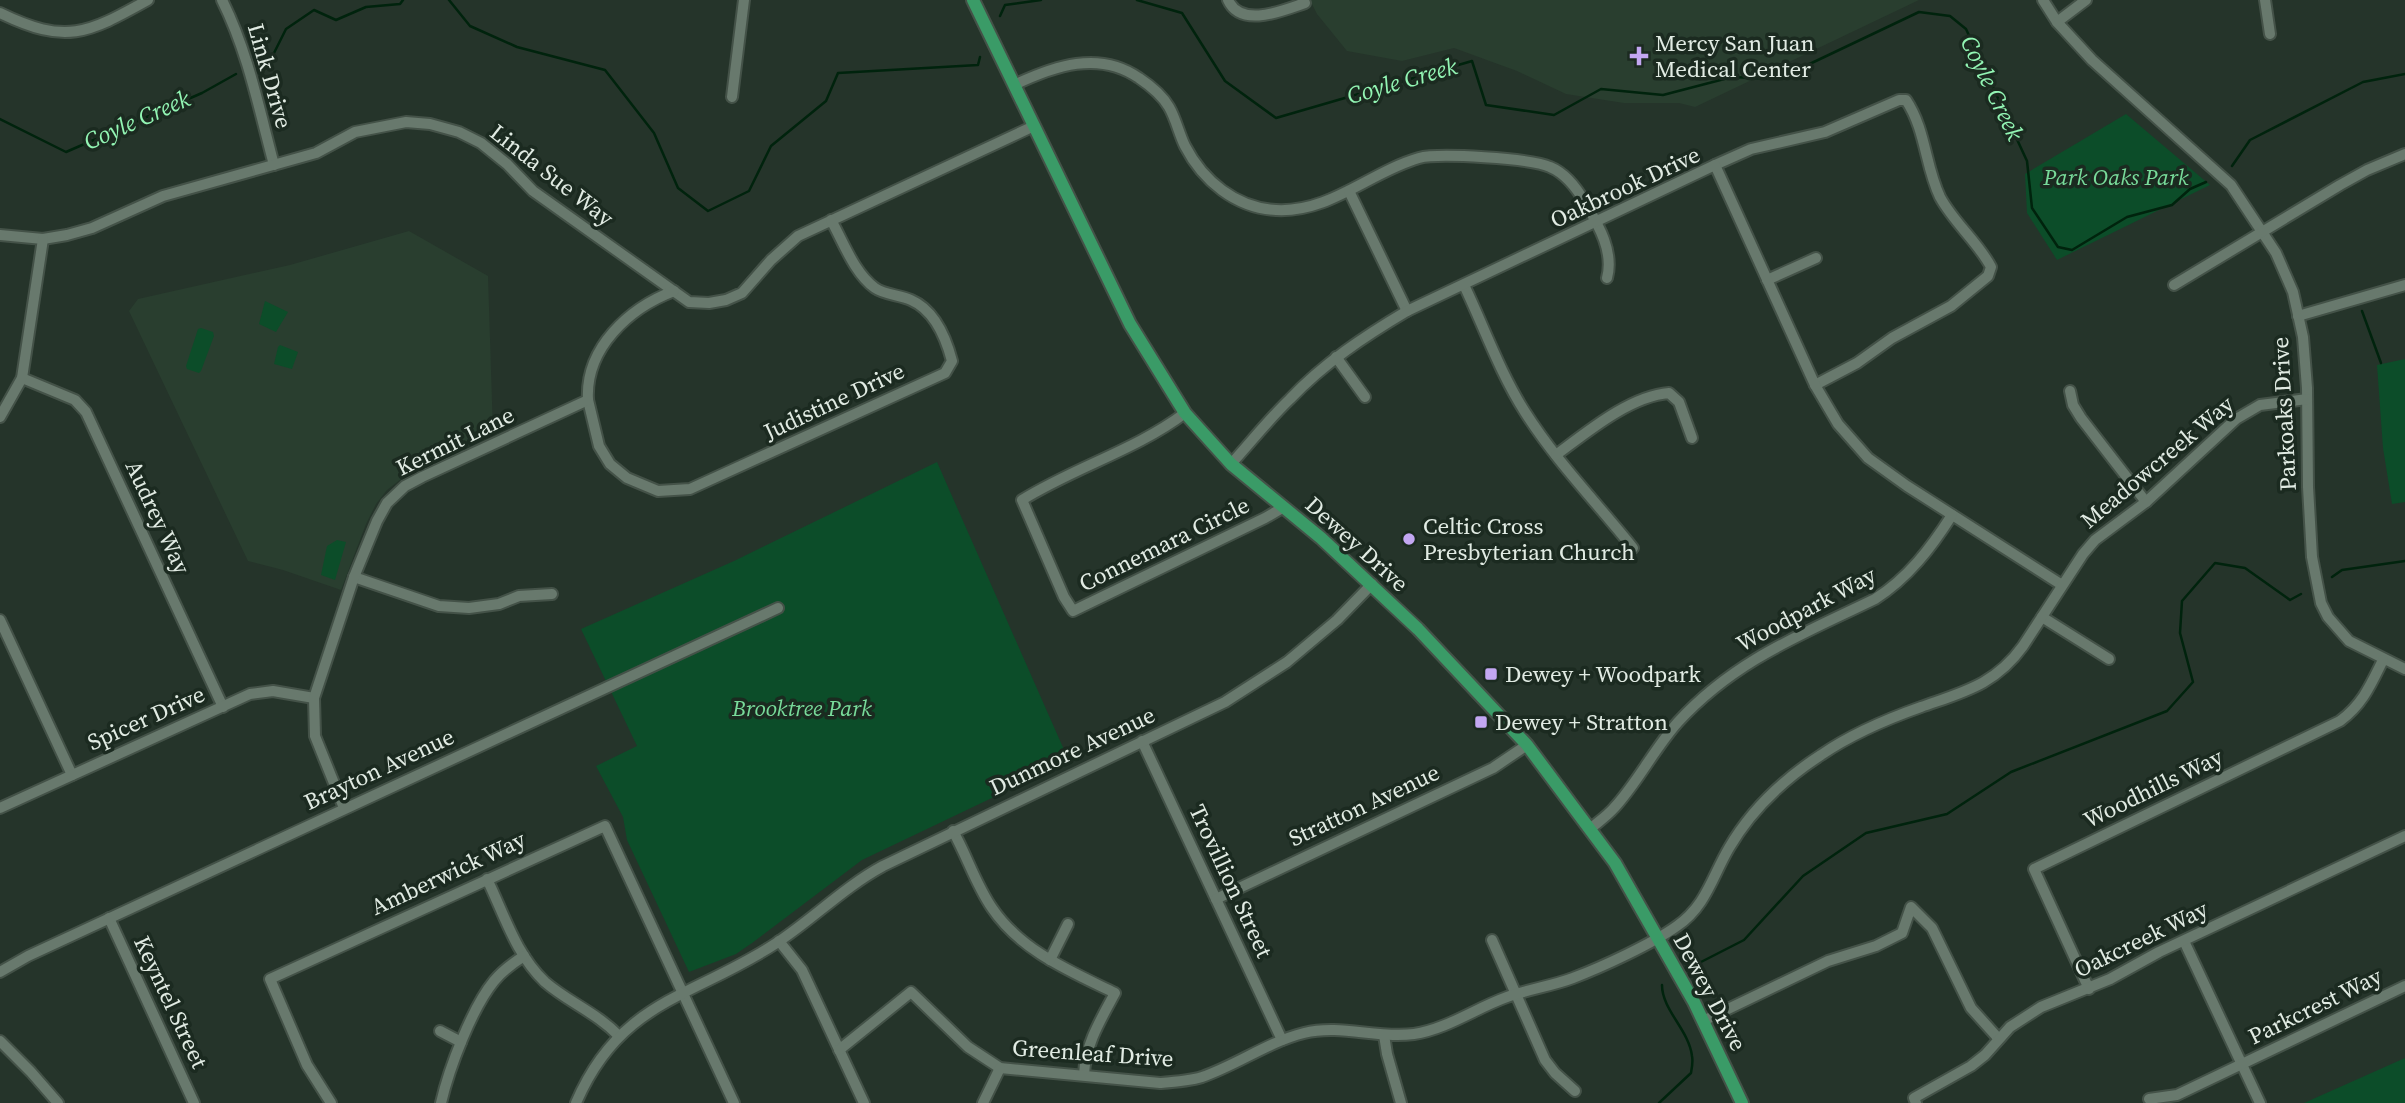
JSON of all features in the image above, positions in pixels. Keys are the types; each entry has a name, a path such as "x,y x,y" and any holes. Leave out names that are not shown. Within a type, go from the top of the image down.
{"main road":[{"name":"Dewey Drive","path":"973,0 1130,324 1185,412 1231,464 1372,584 1436,646 1527,745 1615,863 1703,1021 1742,1103"}],"street":[{"path":"0,13 37,29 79,32 106,24 148,0"},
{"name":"Link Drive","path":"222,0 242,48 274,165"},
{"path":"732,97 744,0"},
{"path":"1228,0 1235,10 1254,15 1279,12 1306,3"},
{"name":"Parkoaks Drive","path":"2043,0 2057,22 2092,60 2218,172 2242,200 2276,253 2293,292 2303,337 2310,522 2318,591 2328,617 2349,641 2405,669"},
{"path":"2057,22 2086,0"},
{"path":"2265,0 2270,34"},
{"path":"1014,85 1043,71 1075,63 1100,63 1123,68 1159,94 1169,107 1186,147 1201,171 1223,191 1263,209 1298,209 1317,205 1403,163 1434,155 1550,166 1581,194 1596,222 1609,255 1606,278"},
{"path":"1715,166 1751,149 1816,135 1899,100 1906,100 1920,127 1940,196 1958,225 1992,267 1988,276 1951,306 1815,385"},
{"name":"Linda Sue Way","path":"0,234 43,239 92,229 163,196 316,153 370,127 406,122 430,124 459,132 481,143 507,164 533,191 689,302 709,303 741,293 771,260 798,236 1034,126"},
{"path":"2174,285 2367,170 2405,153"},
{"name":"Oakbrook Drive","path":"1231,464 1290,398 1336,357 1407,312 1715,166 1815,385 1838,424 1868,458 2062,585"},
{"path":"1349,191 1407,312"},
{"name":"Judistine Drive","path":"588,400 599,446 610,464 627,478 658,491 690,489 945,373 952,361 935,321 912,300 877,289 864,278 831,220"},
{"path":"0,417 22,377 43,239"},
{"path":"1767,280 1816,258"},
{"path":"1464,285 1516,397 1556,455 1633,548"},
{"path":"2298,316 2405,285"},
{"path":"588,400 591,373 610,336 634,312 674,291"},
{"path":"1336,357 1365,397"},
{"name":"Audrey Way","path":"22,377 75,400 86,412 223,706"},
{"path":"2070,391 2081,418 2146,502"},
{"path":"1556,455 1611,416 1662,393 1669,393 1679,402 1692,438"},
{"name":"Meadowcreek Way","path":"1658,937 1678,926 1697,909 1743,827 1787,779 1843,741 1920,707 1981,685 2013,660 2095,540 2146,502 2236,419 2260,405 2307,398"},
{"name":"Kermit Lane","path":"344,807 315,736 314,698 354,577 387,503 405,486 588,400"},
{"name":"Connemara Circle","path":"1185,412 1142,441 1022,500 1064,597 1073,611 1284,507"},
{"name":"Woodpark Way","path":"1590,829 1616,806 1666,736 1701,699 1742,666 1764,653 1890,589 1917,564 1952,515"},
{"path":"354,577 439,606 469,608 499,604 519,596 552,594"},
{"name":"Dunmore Avenue","path":"576,1103 600,1058 619,1036 659,1004 734,968 779,942 869,873 1225,702 1277,669 1316,639 1372,584"},
{"name":"Brayton Avenue","path":"0,972 28,956 344,807 778,608"},
{"path":"2042,617 2109,659"},
{"path":"0,620 72,775"},
{"name":"Woodhills Way","path":"2089,989 2034,869 2340,720 2354,711 2363,699 2383,660"},
{"name":"Spicer Drive","path":"0,807 250,694 274,691 314,698"},
{"name":"Trovillion Street","path":"1142,741 1282,1040"},
{"name":"Stratton Avenue","path":"1216,899 1493,768 1527,745"},
{"name":"Amberwick Way","path":"331,1103 307,1065 270,979 605,826 683,991"},
{"path":"953,831 992,909 1008,929 1026,945 1050,960 1115,993 1094,1034 1084,1075"},
{"name":"Oakcreek Way","path":"1916,1103 1914,1098 1971,1066 1986,1055 1998,1038 2017,1021 2041,1007 2089,989 2184,940 2405,836"},
{"path":"487,879 524,956 547,983 596,1015 619,1036"},
{"path":"1703,1021 1828,961 1876,946 1902,933 1911,907 1933,928 1971,1008 1998,1038"},
{"name":"Keyntel Street","path":"109,918 194,1103"},
{"path":"1050,960 1068,924"},
{"name":"Greenleaf Drive","path":"839,1050 911,992 968,1047 1000,1068 1160,1083 1185,1081 1202,1077 1282,1040 1318,1030 1333,1029 1384,1035 1424,1032 1515,994 1573,978 1658,937"},
{"path":"1492,940 1545,1060 1575,1091"},
{"path":"2184,940 2260,1103"},
{"path":"779,942 802,970 864,1103"},
{"path":"441,1103 461,1042 493,982 524,956"},
{"name":"Parkcrest Way","path":"2149,1099 2177,1095 2405,986"},
{"path":"683,991 734,1103"},
{"path":"440,1031 461,1042"},
{"path":"1384,1035 1401,1103"},
{"path":"0,1041 58,1103"},
{"path":"983,1103 1000,1068"}],"shaded area":[{"name":"Mercy San Juan Medical Center","path":"1310,0 1919,0 1695,107 1679,103 1624,103 1566,94 1517,71 1454,48 1402,61 1347,51 1317,14"},
{"path":"409,231 488,276 493,433 410,472 387,490 366,524 341,590 248,561 129,311 138,299 290,265"}],"green space":[{"name":"Park Oaks Park","path":"2126,114 2210,185 2057,260 2027,213 2025,174"},
{"path":"265,301 288,312 276,332 259,324"},
{"path":"198,329 213,332 214,336 199,373 187,369 186,366"},
{"path":"280,345 298,352 292,369 274,364"},
{"path":"2405,359 2405,502 2392,504 2383,448 2377,365"},
{"name":"Brooktree Park","path":"937,462 1069,761 862,860 736,954 689,972 627,840 623,817 596,766 637,746 581,629 734,561"},
{"path":"337,540 346,542 335,580 321,575 327,546"},
{"path":"2405,1058 2405,1103 2304,1103"}],"waterway":[{"name":"Coyle Creek","path":"259,66 269,63 286,29 314,10 336,20 366,7 400,4 403,0"},
{"name":"Coyle Creek","path":"449,0 470,26 517,47 605,70 654,133 678,188 708,211 749,191 771,146 826,101 838,73 978,65 980,57"},
{"name":"Coyle Creek","path":"1000,16 1005,5 1041,0"},
{"name":"Coyle Creek","path":"1137,0 1182,13 1225,81 1276,118 1472,61 1486,105 1554,115 1601,89 1663,95 1732,77 1778,79 1919,12 1950,16 1966,29 2027,161 2032,208 2058,247 2072,250 2127,217 2172,205 2190,189 2206,182"},
{"name":"Coyle Creek","path":"0,119 66,152 202,93 236,74"},
{"name":"Coyle Creek","path":"2232,166 2250,140 2363,82 2405,74"},
{"path":"2362,311 2381,363"},
{"path":"2332,577 2342,570 2405,561"},
{"path":"1699,963 1744,940 1803,876 1866,833 1947,814 2011,772 2167,711 2193,682 2180,633 2182,601 2215,563 2245,568 2290,600 2301,594"},
{"path":"1659,1103 1691,1073 1692,1062 1690,1047 1666,1003 1662,985"}],"place":[{"name":"Mercy San Juan Medical Center","path":"1639,56"},
{"name":"Celtic Cross Presbyterian Church","path":"1409,539"},
{"name":"Dewey + Woodpark","path":"1491,674"},
{"name":"Dewey + Stratton","path":"1481,722"}]}
